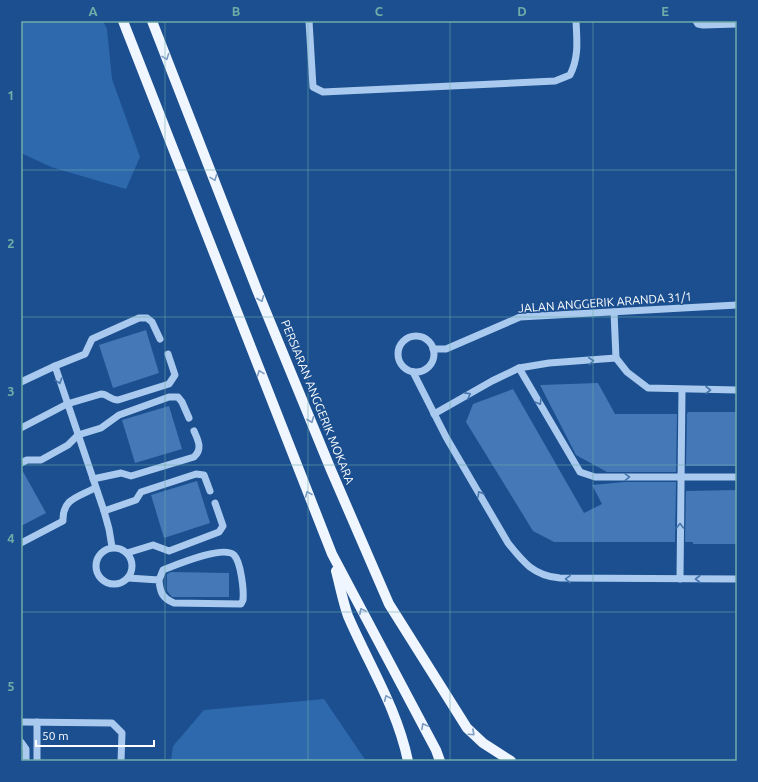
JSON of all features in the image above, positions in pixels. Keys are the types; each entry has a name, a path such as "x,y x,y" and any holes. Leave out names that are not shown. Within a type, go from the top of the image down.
{"main road":[{"path":"123,21 332,554 436,750 440,761"},
{"name":"PERSIARAN ANGGERIK MOKARA","path":"152,21 257,290 331,470 389,604 467,728 483,743 511,761"},
{"path":"332,554 348,615 396,719 404,739 408,761"}],"street":[{"path":"310,21 313,87 323,92 555,81 570,75 576,64 578,52 576,21"},
{"path":"696,21 698,24 703,25 737,24"},
{"name":"JALAN ANGGERIK ARANDA 31/1","path":"433,350 446,349 520,317 737,305"},
{"path":"614,312 616,358 627,372 648,388 682,390 737,390"},
{"path":"21,382 84,354 92,339 139,318 148,318 152,322 160,339"},
{"path":"410,338 421,338 426,340 433,350 432,361 429,366 419,372 407,370 400,362 398,356 401,345 410,338"},
{"path":"21,428 67,404 101,394 106,394 112,400 118,400 169,384 175,375 168,354"},
{"path":"434,414 492,381 519,368 549,363 616,358"},
{"path":"55,366 104,511 112,547"},
{"path":"519,368 580,472 595,478 680,476 737,477"},
{"path":"413,372 446,437 508,543 520,559 532,569 547,577 560,578 737,579"},
{"path":"680,579 682,390"},
{"path":"21,463 27,460 41,460 68,445 78,435 100,428 119,415 169,397 178,397 182,402 189,418"},
{"path":"93,479 121,473 132,476 194,457 198,454 199,449 194,431"},
{"path":"104,511 136,500 141,492 196,474 204,475 210,491"},
{"path":"21,543 63,521 62,511 66,503 95,488"},
{"path":"127,553 153,545 169,550 219,532 223,526 215,502"},
{"path":"128,578 132,568 130,558 127,553 118,548 112,547 105,549 96,560 97,574 101,580 115,584 128,578 159,580"},
{"path":"227,552 234,556 239,566 243,600 241,604 174,603 166,600 160,593 159,580 163,570 198,558 227,552"},
{"path":"21,722 112,723 122,733 121,761"},
{"path":"37,722 37,761"},
{"path":"21,742 26,749 26,761"}],"shaded area":[{"path":"21,21 103,21 107,29 112,79 140,157 126,189 51,167 21,153"},
{"path":"324,699 366,761 171,761 173,746 204,710"}],"building":[{"path":"146,330 159,373 113,388 99,345"},
{"path":"598,383 615,414 677,414 676,472 607,472 576,455 540,385"},
{"path":"513,389 584,513 602,504 592,485 624,482 676,482 675,542 554,542 533,531 466,422 473,404"},
{"path":"169,406 182,449 135,463 122,420"},
{"path":"688,412 737,412 737,466 686,466"},
{"path":"21,468 46,513 21,526"},
{"path":"197,481 210,523 164,538 151,495"},
{"path":"737,490 737,544 693,544 693,542 685,542 686,491"},
{"path":"171,572 229,573 229,597 172,597 167,591 167,574"}]}
